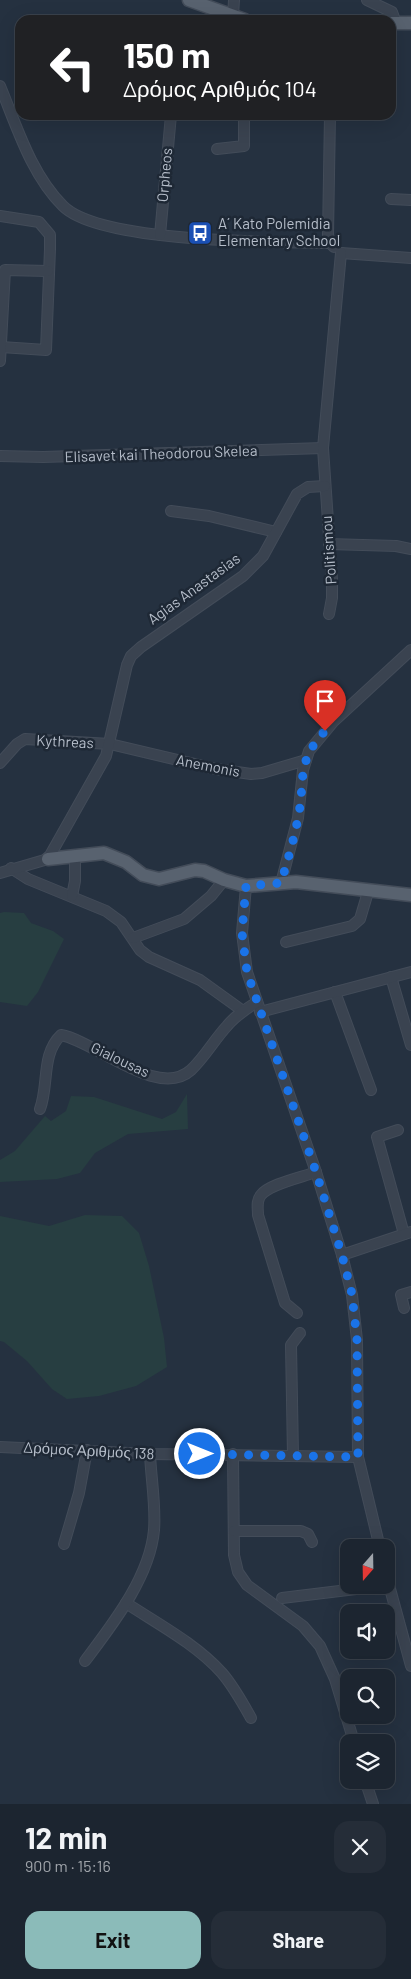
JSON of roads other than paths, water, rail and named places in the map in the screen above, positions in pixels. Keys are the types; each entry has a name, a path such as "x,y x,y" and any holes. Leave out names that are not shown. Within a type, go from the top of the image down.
{"main road":[{"path":"188,0 230,15"},
{"path":"396,23 411,22"},
{"path":"48,859 95,854 111,855 151,878 168,878 196,870 246,886 281,883 315,884 368,892 411,895"}],"street":[{"path":"234,0 238,15"},
{"path":"367,0 392,12 392,15"},
{"path":"0,86 27,151 46,186 64,208 85,220 109,227 207,240 330,243"},
{"name":"Orpheos","path":"160,235 170,120"},
{"path":"217,149 244,146 244,120"},
{"path":"330,120 328,235 330,243 340,253 411,258"},
{"path":"391,199 411,200"},
{"path":"0,216 39,222 50,235 46,350 1,347"},
{"path":"325,486 323,448 340,253"},
{"path":"0,361 5,270 48,271"},
{"name":"Elisavet kai Theodorou Skelea","path":"0,456 43,457 323,448"},
{"name":"Agias Anastasias","path":"48,859 102,764 110,744 123,678 132,656 141,647 242,576 263,556 297,494 302,489 308,486 325,486"},
{"name":"Politismou","path":"325,486 332,580 332,598 329,614"},
{"path":"171,511 209,516 276,532"},
{"path":"329,544 396,546 411,549"},
{"path":"281,883 298,818 303,770 316,741 334,721 411,650"},
{"name":"Kythreas","path":"0,763 25,739 110,744"},
{"name":"Anemonis","path":"110,744 216,769 251,774 262,773 306,760"},
{"path":"72,896 75,881 75,856"},
{"path":"0,873 11,868 48,859"},
{"path":"11,868 28,879 106,911 121,922 140,950 149,957 200,980 243,1011"},
{"path":"133,938 184,919 211,896 224,880"},
{"path":"246,886 242,933 247,972 316,1172 352,1294 357,1340 358,1457 378,1539"},
{"path":"286,942 352,926 360,919 368,892"},
{"name":"Gialousas","path":"40,1109 43,1101 49,1054 54,1042 61,1035 73,1037 127,1066 156,1078 172,1078 189,1072 228,1024 243,1011 335,992 411,972"},
{"path":"391,977 411,1045"},
{"path":"335,992 371,1090"},
{"path":"342,1255 408,1233 377,1137 398,1130"},
{"path":"297,1312 285,1303 258,1215 257,1203 261,1195 268,1189 316,1172"},
{"path":"404,1308 401,1295 411,1292"},
{"path":"293,1456 291,1345 300,1334"},
{"name":"Δρόμος Αριθμός 138","path":"0,1447 150,1454 358,1457"},
{"path":"64,1544 79,1493 87,1450"},
{"path":"85,1661 126,1603 150,1553 154,1532 150,1454"},
{"path":"233,1454 234,1555 238,1572 246,1585 303,1626 320,1646 335,1679 352,1734"},
{"path":"234,1531 301,1531 308,1534 312,1542"},
{"path":"282,1598 340,1591"},
{"path":"391,1594 411,1666"},
{"path":"126,1603 187,1643 221,1672 238,1693 251,1718"},
{"path":"368,1789 374,1804"}],"place":[{"name":"A´ Kato Polemidia Elementary School","path":"200,233"}]}
